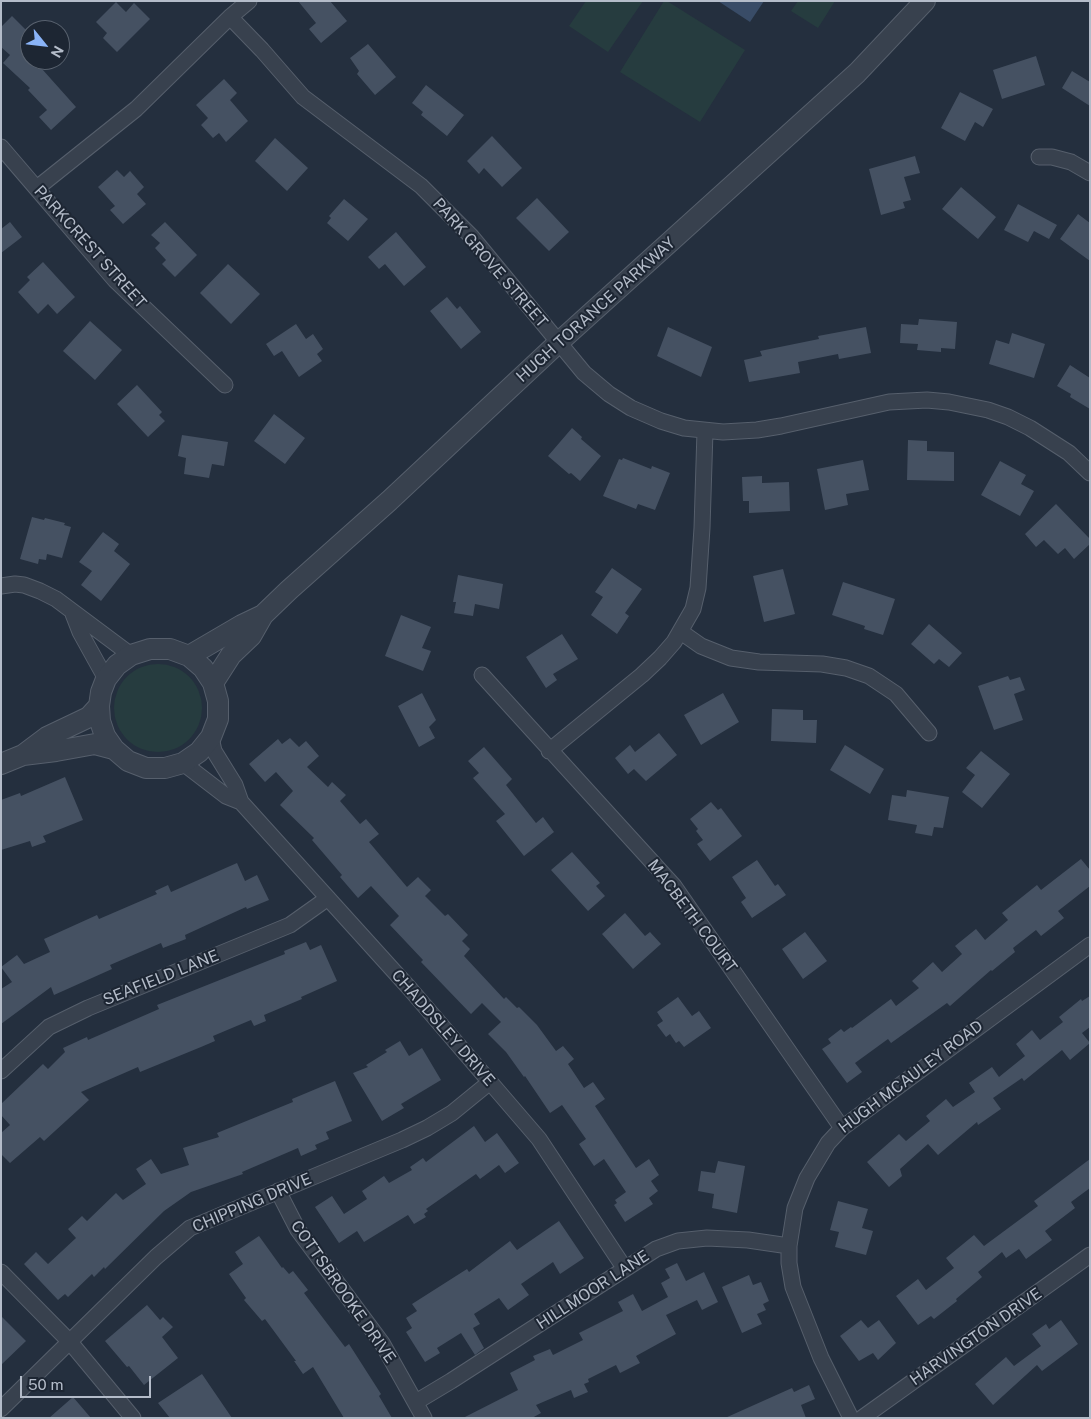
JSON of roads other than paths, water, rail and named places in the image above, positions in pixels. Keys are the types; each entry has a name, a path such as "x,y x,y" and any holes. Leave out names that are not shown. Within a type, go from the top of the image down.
{"street":[{"path":"37,188 136,109 230,17 249,1"},
{"name":"HUGH TORANCE PARKWAY","path":"189,656 263,615 389,501 558,343 857,73 925,1"},
{"name":"PARK GROVE STREET","path":"230,17 303,97 421,186 471,236 584,373 609,394 631,408 669,424 705,431 757,430 889,402 927,400 949,402 988,410 1030,428 1068,453 1090,473"},
{"name":"PARKCREST STREET","path":"1,147 115,280 225,385"},
{"path":"1039,157 1052,157 1071,162 1090,173"},
{"path":"549,751 642,675 665,653 681,632 694,610 698,588 705,431"},
{"path":"1,586 14,584 40,591 56,599 73,614 89,622 131,655"},
{"path":"73,614 80,632 106,679"},
{"name":"HUGH TORANCE PARKWAY","path":"213,683 231,654 251,636 263,615"},
{"path":"681,632 701,646 731,658 759,662 838,666 869,676 896,694 929,733"},
{"path":"150,649 170,650 189,656 203,668 213,683 218,701 218,719 211,737 200,752 183,763 165,768 146,768 128,761 114,749 105,736 100,721 99,706 101,692 106,679 117,665 131,655 150,649"},
{"name":"MACBETH COURT","path":"482,675 515,710 549,751 674,886 842,1128"},
{"path":"1,764 23,755 47,737 89,717 99,706"},
{"name":"CHADDSLEY DRIVE","path":"211,737 214,751 235,785 241,802 328,898 539,1139 625,1269"},
{"path":"23,755 95,744 114,749"},
{"name":"CHADDSLEY DRIVE","path":"183,763 226,796 241,802"},
{"name":"SEAFIELD LANE","path":"1,1071 49,1027 88,1008 290,924 328,898"},
{"name":"HUGH MCAULEY ROAD","path":"851,1418 821,1358 793,1287 789,1263 789,1246 795,1208 806,1178 828,1143 842,1128 1090,944"},
{"name":"CHIPPING DRIVE","path":"1,1410 156,1257 190,1228 427,1128 452,1113 490,1082"},
{"name":"COTTSBROOKE DRIVE","path":"278,1191 298,1230 382,1343 424,1418"},
{"name":"HILLMOOR LANE","path":"416,1402 656,1249 678,1241 707,1238 740,1239 789,1246"},
{"name":"HARVINGTON DRIVE","path":"862,1418 1090,1255"},
{"path":"1,1272 70,1342 134,1418"}],"water":[{"path":"718,1 764,1 750,22"}]}
